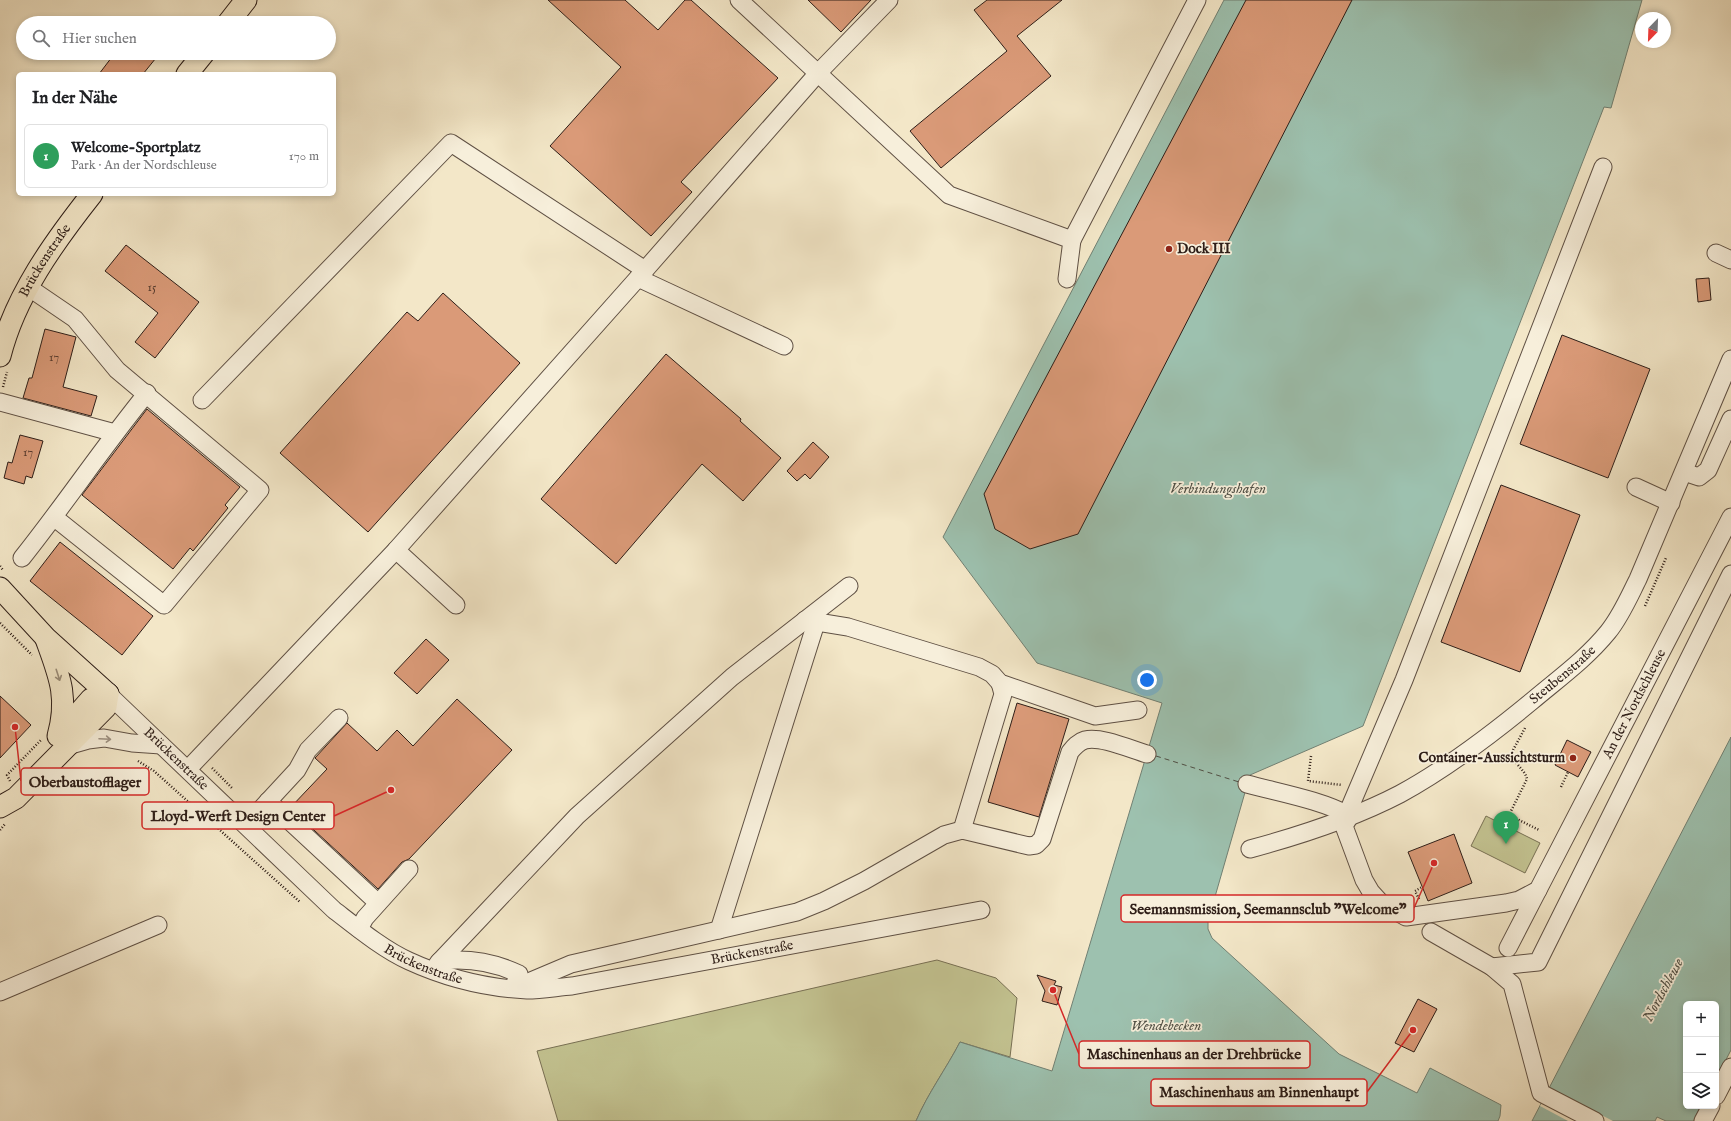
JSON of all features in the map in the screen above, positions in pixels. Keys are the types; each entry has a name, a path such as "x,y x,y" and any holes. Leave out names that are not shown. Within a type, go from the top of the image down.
{"main road":[{"path":"233,16 246,0"},
{"path":"189,72 198,60"},
{"name":"Brückenstraße","path":"0,356 12,318 28,288 69,223 90,196"},
{"name":"Brückenstraße","path":"0,588 46,638 108,694"},
{"path":"0,807 16,798 56,739 62,723 64,698 46,638"},
{"path":"0,803 12,784 56,739 106,707 108,694"}],"street":[{"path":"739,0 949,195 1072,240"},
{"path":"188,769 396,550 818,74 889,0"},
{"path":"1067,279 1072,240 1197,0"},
{"path":"202,400 451,143 642,274 784,346"},
{"path":"1538,890 1519,900 1506,903 1406,917 1381,903 1371,892 1364,880 1344,826 1350,816 1350,807 1404,680 1603,167"},
{"path":"1716,253 1731,260"},
{"path":"28,288 76,319 117,370 147,393 260,490 164,605 55,518"},
{"name":"Steubenstraße","path":"1250,849 1304,834 1350,816 1401,793 1462,755 1523,709 1586,656 1609,631 1625,606 1671,503 1731,358"},
{"path":"22,558 55,518 115,433 147,393"},
{"path":"0,402 115,433"},
{"path":"1684,472 1699,476 1708,470 1731,419"},
{"path":"1636,487 1671,503"},
{"name":"An der Nordschleuse","path":"1508,948 1731,517"},
{"path":"396,550 456,605"},
{"path":"1492,967 1538,962 1731,574"},
{"path":"436,966 577,816 732,677 811,621 849,586"},
{"path":"811,621 848,627 979,667 992,674 1000,683 1003,694 962,830"},
{"path":"719,930 811,621"},
{"path":"1000,683 1095,716 1138,710"},
{"name":"Brückenstraße","path":"108,694 246,824 334,910 359,929 408,961 436,966 486,986 527,990 572,986 981,910"},
{"path":"246,824 297,770 308,750 339,718"},
{"path":"56,739 88,740 104,738 132,743 161,744"},
{"path":"513,988 571,964 797,912 824,902 944,835 962,830 1030,846 1036,845 1042,839 1070,752 1076,744 1084,740 1096,740 1147,754"},
{"path":"1247,784 1323,805 1350,816"},
{"path":"268,801 378,904"},
{"path":"359,929 365,918 409,869"},
{"path":"0,992 158,925"},
{"path":"1431,932 1492,967 1512,984 1537,1083 1541,1093 1595,1121"},
{"path":"1719,1090 1731,1067"},
{"path":"1703,1121 1709,1109"}],"path":[{"path":"0,623 35,660"},
{"path":"1528,723 1512,752 1512,756 1526,775 1527,780 1510,813 1513,817 1539,830"},
{"path":"12,784 7,775 41,740 56,739"},
{"path":"1311,756 1308,781 1359,787"},
{"path":"1561,787 1568,772"}],"shaded area":[{"path":"1486,816 1540,843 1525,873 1471,846"},
{"path":"937,960 996,978 1017,998 1010,1057 960,1042 916,1121 558,1121 537,1051"}],"water":[{"name":"Verbindungshafen","path":"1224,0 1642,0 1639,12 1635,12 1635,24 1611,108 1604,107 1363,726 1250,775 1208,921 1208,929 1212,938 1339,1054 1417,1093 1430,1068 1501,1105 1498,1121 916,1121 960,1042 1052,1071 1162,703 1037,663 943,537"},
{"name":"Nordschleuse","path":"1731,737 1731,1050 1719,1073 1719,1001 1683,1001 1683,1109 1700,1109 1694,1121 1666,1121 1657,1117 1655,1121 1532,1121"}],"pier":[{"path":"1549,1088 1613,1121 1568,1121 1540,1106"}],"building":[{"path":"548,0 625,0 658,30 685,0 691,0 778,78 681,182 692,192 651,236 550,146 621,67"},
{"path":"808,0 871,0 841,32"},
{"path":"987,0 1062,0 1017,36 1051,76 941,168 910,131 1007,51 974,10"},
{"name":"Dock III","path":"1246,0 1352,0 1078,534 1030,549 995,529 984,494"},
{"path":"110,60 154,60 145,72 101,72"},
{"path":"126,245 199,302 155,358 135,342 158,313 105,271"},
{"path":"1709,278 1711,300 1698,302 1696,279"},
{"path":"443,293 520,363 368,532 280,453 407,312 418,321"},
{"path":"45,329 76,337 63,387 97,396 91,416 23,398 29,378 32,378"},
{"path":"1562,335 1650,369 1608,478 1520,444"},
{"path":"666,354 741,419 740,421 781,458 743,501 702,464 616,564 541,499"},
{"path":"147,409 240,487 225,505 228,508 193,551 190,548 173,569 82,495"},
{"path":"20,435 43,441 32,478 26,476 24,484 4,478 8,462 12,463"},
{"path":"813,442 829,457 810,479 805,474 797,481 787,471"},
{"path":"1501,485 1580,515 1520,672 1441,642"},
{"path":"60,542 153,616 122,655 30,581"},
{"path":"426,639 449,660 417,694 394,673"},
{"path":"0,696 31,725 0,758"},
{"path":"457,699 512,750 409,859 402,862 378,889 290,808 327,769 315,758 347,723 377,751 397,730 413,746"},
{"path":"1017,703 1069,719 1039,817 988,802"},
{"name":"Container-Aussichtsturm","path":"1567,740 1591,752 1578,777 1555,765"},
{"path":"1454,834 1472,883 1428,901 1408,852"},
{"path":"1037,975 1056,981 1054,985 1062,987 1057,1005 1042,1001 1045,991"},
{"path":"1418,999 1437,1009 1414,1052 1395,1043"}],"ferry route":[{"path":"1156,756 1239,782"}],"place":[{"name":"Dock III","path":"1169,249"},
{"name":"Oberbaustofflager","path":"15,727"},
{"name":"Container-Aussichtsturm","path":"1573,758"},
{"name":"Lloyd-Werft Design Center","path":"391,790"},
{"name":"Welcome-Sportplatz","path":"1506,844"},
{"name":"Seemannsmission, Seemannsclub \"Welcome\"","path":"1434,863"},
{"name":"Maschinenhaus an der Drehbrücke","path":"1053,990"},
{"name":"Maschinenhaus am Binnenhaupt","path":"1413,1030"}],"water label":[{"name":"Wendebecken","path":"1166,1025"}]}
